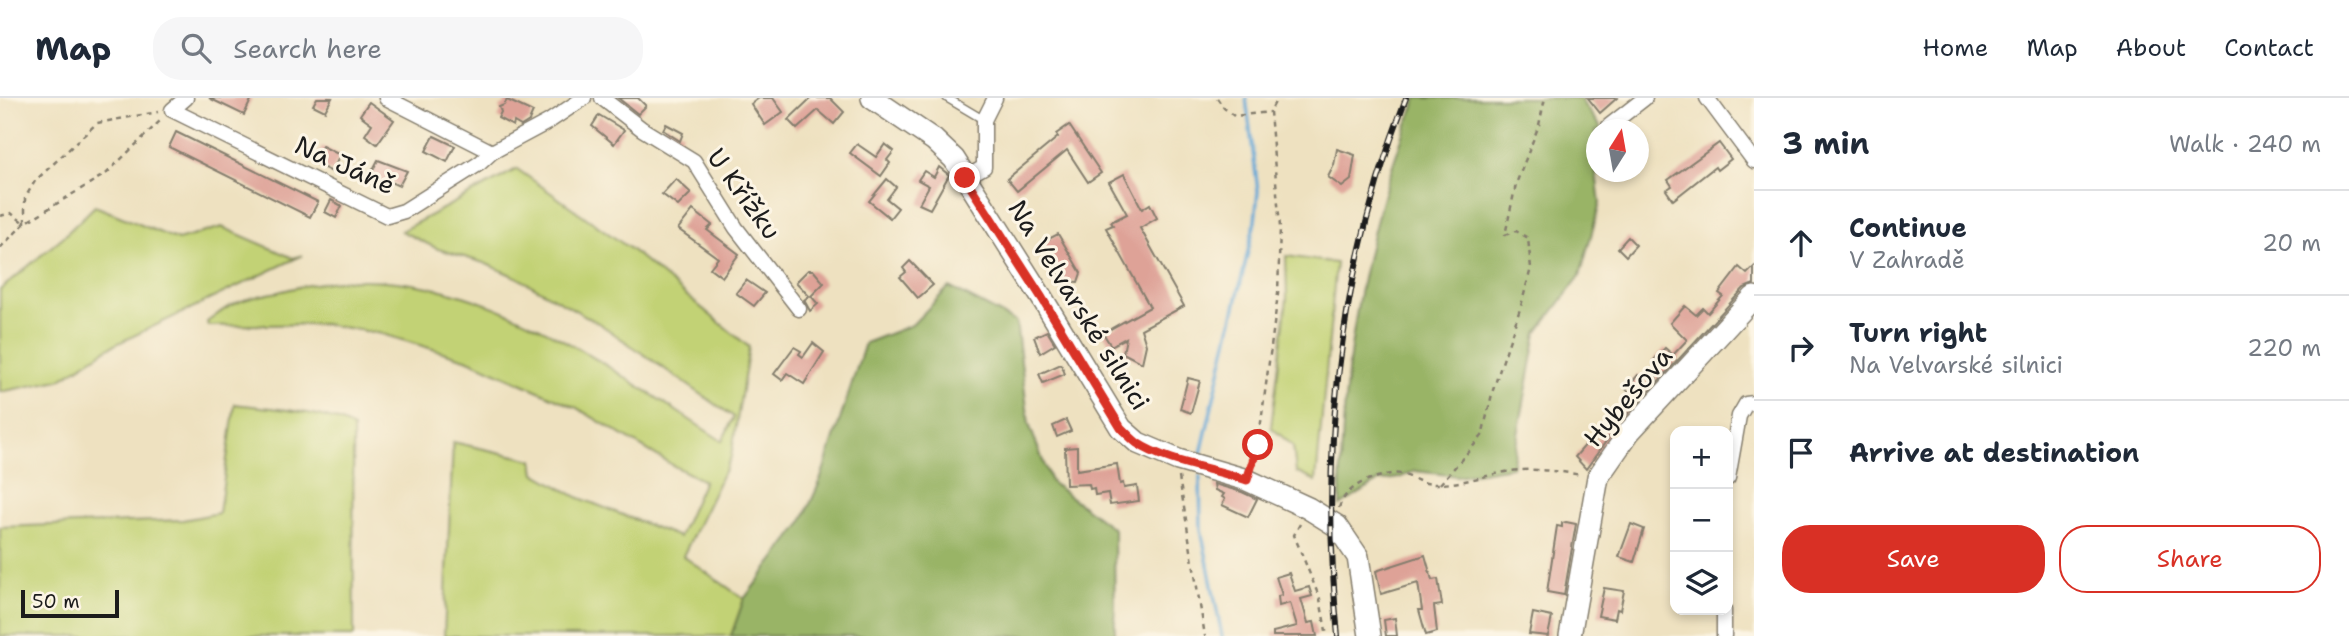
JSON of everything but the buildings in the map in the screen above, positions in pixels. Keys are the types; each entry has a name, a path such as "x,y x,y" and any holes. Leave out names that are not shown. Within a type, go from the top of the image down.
{"main road":[{"name":"Na Velvarské silnici","path":"872,98 943,147 954,159 1121,428 1138,443 1181,461 1247,480 1308,508 1337,526 1358,557 1370,636"},
{"name":"Hybešova","path":"1570,636 1598,477 1630,431 1754,297"}],"street":[{"path":"172,110 186,98"},
{"path":"386,98 492,152 548,122 584,98"},
{"name":"U Křížku","path":"602,98 642,130 694,161 736,228 799,309"},
{"path":"965,178 984,167 984,120 995,98"},
{"path":"1618,119 1645,98"},
{"path":"1707,98 1754,161"},
{"name":"Na Jáně","path":"172,110 387,216 404,211 480,163 492,152"},
{"path":"1733,450 1739,416 1746,404 1754,403"},
{"path":"1724,615 1724,636"}],"lane":[{"path":"947,98 984,120"}],"path":[{"path":"1217,98 1234,116 1270,112"},
{"path":"1247,480 1258,445 1278,294 1280,227 1270,112 1277,98"},
{"path":"1440,484 1482,436 1493,390 1531,268 1528,238 1516,231 1505,235 1516,184 1539,125 1545,98"},
{"path":"0,248 26,223 107,173 172,110"},
{"path":"26,223 25,198 35,181 97,123 172,110"},
{"path":"0,216 11,213 26,223"},
{"path":"1181,461 1179,478 1205,636"},
{"path":"1337,526 1340,503 1356,485 1399,473 1420,483 1440,484 1512,471 1553,471 1598,477"},
{"path":"1308,508 1294,535 1320,599 1327,636"}],"green space":[{"path":"1417,98 1579,98 1595,119 1586,119 1586,182 1597,182 1600,203 1580,276 1537,333 1512,467 1457,476 1415,471 1399,478 1379,481 1340,506 1345,401 1359,298 1383,198"},
{"path":"517,169 629,248 749,347 731,457 683,556 744,599 731,636 444,636 453,442 533,460 535,473 577,497 679,537 704,481 575,407 466,359 382,334 324,324 208,326 207,322 240,301 290,289 351,280 409,283 465,296 519,318 572,345 722,441 734,417 600,324 516,277 484,263 438,249 401,231"},
{"path":"95,206 178,240 222,227 293,258 303,255 110,347 59,380 0,392 0,290"},
{"path":"1286,256 1336,263 1316,481 1296,472 1293,446 1271,427 1287,299"},
{"path":"949,287 1016,322 1029,424 1051,482 1114,529 1115,636 731,636 744,599 801,524 819,484 865,343 912,325"},
{"path":"235,404 313,414 353,428 354,636 0,636 0,527 183,520 219,513"}],"waterway":[{"path":"1200,458 1255,221 1258,191 1246,98"},
{"path":"1200,476 1201,529 1222,636"}],"railway":[{"path":"1338,636 1331,499 1333,431 1340,363 1364,229 1406,98"}],"route":[{"path":"965,178 1121,428 1138,443 1156,451 1247,480 1258,445"}]}
